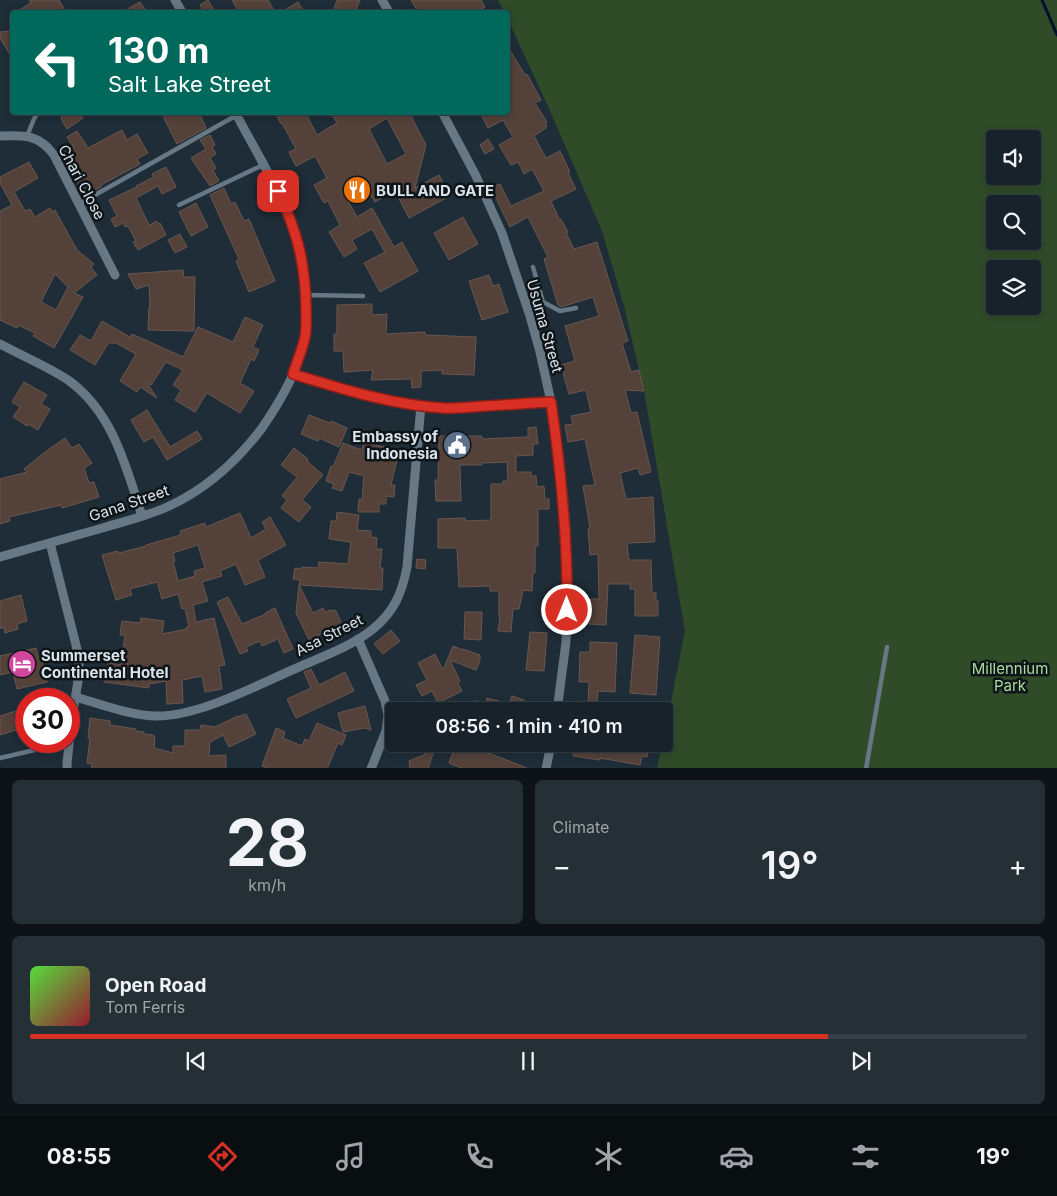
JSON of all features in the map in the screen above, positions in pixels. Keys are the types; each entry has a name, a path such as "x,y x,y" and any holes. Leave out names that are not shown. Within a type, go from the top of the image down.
{"street":[{"name":"Gana Street","path":"0,557 142,516 186,497 222,471 238,456 270,416 282,396 293,374 305,336 306,295 301,255 289,214 237,115"},
{"name":"Usuma Street","path":"444,115 476,176 502,233 528,308 551,402 559,453 566,527 566,642 558,702"},
{"name":"Chari Close","path":"0,136 27,136 42,142 49,148 115,275"},
{"path":"0,344 68,381 94,404 104,419 122,455 142,516"},
{"path":"293,374 367,396 396,402 445,408 551,402"},
{"name":"Asa Street","path":"80,698 138,714 157,716 174,715 197,710 358,639 374,629 396,602 403,586 407,567 420,405"},
{"path":"50,543 76,644 79,660 77,688"},
{"path":"358,639 385,701 388,715 386,731 371,768"},
{"path":"546,768 549,752"},
{"path":"67,768 68,753"}],"lane":[{"path":"27,136 36,115"},
{"path":"79,204 234,115"},
{"path":"179,204 263,164"},
{"path":"532,267 543,302 560,311 576,308"},
{"path":"306,295 363,296"},
{"path":"528,308 543,302"},
{"path":"866,768 886,647"},
{"path":"0,758 22,753"}],"green space":[{"name":"Millennium Park","path":"498,0 1057,0 1057,768 657,768 660,752 673,752 673,702 671,702 685,631 644,391 624,306 602,231 510,24 510,10 503,10"}],"building":[{"path":"29,0 59,0 65,10 19,10 31,3"},
{"path":"208,0 214,10 203,10 200,5"},
{"path":"232,0 268,0 274,10 238,10"},
{"path":"337,0 360,0 356,10 334,10"},
{"path":"411,0 481,0 485,7 480,10 417,10"},
{"path":"140,2 146,10 126,10"},
{"path":"298,2 303,10 284,10"},
{"path":"10,31 10,55 0,38 0,32"},
{"path":"510,50 525,75 527,74 541,100 535,103 547,122 545,123 547,126 534,136 546,158 560,151 576,189 551,201 559,219 561,219 568,232 566,233 574,249 597,242 628,341 622,343 631,372 639,370 644,391 625,390 631,413 637,412 651,472 640,475 638,468 620,473 626,499 653,497 655,541 627,543 629,560 651,560 652,593 656,593 658,616 635,616 635,589 630,589 630,584 608,584 606,625 589,624 590,599 599,599 598,554 590,555 588,529 590,528 583,486 595,485 585,439 568,442 565,425 573,424 571,416 591,412 586,390 569,394 561,365 575,361 565,326 599,316 593,297 561,307 558,305 544,259 548,257 528,217 510,227 491,188 500,184 511,206 544,191 532,169 524,174 518,162 511,165 499,145 513,137 503,120 488,128 482,115 510,115"},
{"path":"60,115 82,115 83,118 67,129"},
{"path":"162,115 200,115 206,128 177,144"},
{"path":"276,115 307,115 317,135 337,123 333,116 334,115 411,115 426,145 415,188 439,175 450,196 409,218 395,191 375,202 368,191 348,201 357,217 372,208 394,247 402,242 418,271 380,292 364,263 385,252 372,229 352,240 357,249 344,257 329,232 340,225 328,201 324,203 314,185 327,178 315,156 296,166 289,152 296,149","holes":["387,118 406,154 387,164 369,129"]},
{"path":"122,130 127,140 137,134 148,153 137,159 140,164 88,194 83,185 80,187 63,153 74,148 67,137 77,131 88,148"},
{"path":"210,135 215,145 212,147 216,154 210,158 216,168 213,170 219,181 210,186 191,158 206,149 200,140"},
{"path":"488,139 494,149 485,154 480,145"},
{"path":"29,162 38,178 14,192 25,211 30,209 35,217 50,208 52,212 55,210 77,250 94,264 91,267 97,275 74,293 83,297 54,348 33,336 35,333 18,325 17,328 0,320 0,211 12,205 0,183 0,177","holes":["55,274 68,287 56,310 41,302"]},
{"path":"166,167 176,187 162,194 158,186 136,198 148,223 150,225 156,221 158,224 160,223 166,235 138,250 133,242 136,241 128,226 125,227 123,223 115,227 111,219 117,216 109,200 137,187 154,177 152,174"},
{"path":"224,188 231,204 235,202 244,221 249,219 275,281 249,292 236,261 239,259 210,195"},
{"path":"196,203 208,227 191,236 179,212"},
{"path":"463,217 478,244 449,260 434,233"},
{"path":"180,234 187,247 175,253 168,240"},
{"path":"183,270 184,277 195,277 194,331 148,330 149,285 136,289 128,274"},
{"path":"489,275 493,286 499,284 508,312 482,320 469,281"},
{"path":"372,304 372,315 387,314 386,334 425,332 425,335 476,337 474,375 442,374 442,370 421,371 421,387 412,388 411,379 371,380 373,370 344,372 343,351 334,351 334,334 337,334 337,305"},
{"path":"245,317 263,325 253,347 259,350 254,361 251,359 240,383 254,391 240,413 207,393 195,412 175,400 181,390 173,385 183,370 166,362 151,385 147,383 157,398 140,387 137,392 120,381 136,354 114,342 113,344 109,342 95,365 70,350 80,335 91,341 102,321 130,337 132,334 183,357 198,327 233,342"},
{"path":"24,382 47,395 41,404 50,409 38,430 28,424 27,426 13,417 20,407 12,402"},
{"path":"147,410 170,447 197,431 202,439 167,460 153,437 144,442 131,420"},
{"path":"309,415 347,428 339,447 319,438 318,441 301,434"},
{"path":"536,427 538,444 533,444 533,455 516,456 516,472 531,472 531,476 536,476 537,487 544,486 545,499 549,499 549,509 538,509 538,546 535,546 535,573 533,573 532,591 523,590 519,609 513,609 511,632 498,631 500,617 499,591 490,591 490,586 459,587 457,548 438,548 438,519 465,518 466,521 491,520 491,484 503,484 503,481 508,481 507,462 460,465 461,501 436,501 435,480 438,480 439,436 482,436 482,439 528,437 528,428"},
{"path":"65,438 72,448 79,444 92,463 84,468 89,483 94,482 99,497 62,508 61,505 9,517 10,521 0,524 0,479 27,472 24,469"},
{"path":"364,442 396,450 395,455 398,456 391,485 395,485 394,497 386,496 386,504 379,504 379,512 358,512 359,499 362,500 364,476 349,472 342,491 332,488 334,484 326,481 331,466 333,467 343,443 362,450"},
{"path":"294,448 323,475 302,500 311,507 299,522 281,508 287,500 282,496 297,477 281,465"},
{"path":"337,512 359,515 357,530 371,531 371,537 377,538 376,549 382,549 380,568 383,568 382,590 299,585 300,580 293,579 295,568 318,568 319,562 348,564 351,542 329,539 331,521 336,521"},
{"path":"240,513 251,538 266,529 262,522 270,517 286,545 258,560 265,577 245,585 236,564 220,571 222,576 202,582 208,601 193,605 196,622 214,618 225,665 219,666 222,689 205,692 202,676 182,680 183,703 167,704 166,681 149,684 149,688 104,682 108,662 121,665 125,635 120,635 122,621 140,623 141,618 164,621 162,634 189,627 185,608 182,609 178,594 162,599 157,582 130,589 132,595 116,600 102,555 146,546 181,535 180,531 205,523 206,527","holes":["198,545 205,568 194,571 195,576 178,581 173,553"]},
{"path":"417,559 426,560 425,569 416,568"},
{"path":"299,585 313,613 323,608 325,612 330,610 336,611 343,627 328,634 327,631 309,640 296,613"},
{"path":"21,595 27,621 17,624 18,629 5,633 4,628 0,628 0,601"},
{"path":"228,597 242,624 275,608 293,649 284,653 278,639 262,646 260,641 246,647 248,651 240,654 217,602"},
{"path":"465,612 482,612 481,640 464,639"},
{"path":"391,630 400,641 383,654 374,644"},
{"path":"530,632 547,633 544,671 526,670"},
{"path":"635,635 660,637 656,695 630,693"},
{"path":"590,642 617,643 615,692 598,691 597,702 588,702 589,682 579,682 580,652 590,652"},
{"path":"453,646 480,655 476,670 450,660 460,681 458,683 462,691 440,702 438,702 432,691 422,696 416,685 427,680 418,663 435,654 443,670"},
{"name":"Summerset Continental Hotel","path":"36,648 38,657 41,656 47,682 17,688 13,672 0,675 0,656"},
{"path":"311,669 319,685 345,672 354,691 296,718 287,699 311,688 304,672"},
{"path":"512,696 524,700 523,702 510,702"},
{"path":"487,698 502,702 486,702"},
{"path":"365,706 371,730 364,728 343,732 338,713"},
{"path":"15,711 15,730 0,735 0,716"},
{"path":"246,714 256,734 229,747 223,735 210,742 209,756 226,755 226,768 91,768 92,764 87,763 90,718 110,721 110,725 136,729 136,731 144,732 144,734 153,735 155,737 154,748 173,753 173,746 185,746 185,730 200,730 201,725 215,727"},
{"path":"317,723 346,735 342,745 338,743 327,768 267,768 262,766 276,728 285,732 283,738 302,746 305,739 309,741"},
{"path":"423,752 433,752 428,768 410,768 409,761 426,754"},
{"path":"453,752 486,752 527,768 462,768 449,763"},
{"path":"574,752 648,752 647,757 642,756 640,765 600,758 600,760 573,756"}],"waterway":[{"path":"1042,0 1057,35"}],"place":[{"name":"BULL AND GATE","path":"357,190"},
{"name":"Embassy of Indonesia","path":"457,445"},
{"name":"Summerset Continental Hotel","path":"22,664"}],"route":[{"path":"278,191 296,235 301,255 306,294 305,336 293,374 344,390 396,402 433,407 470,407 551,402 559,453 566,527 567,610"}]}
